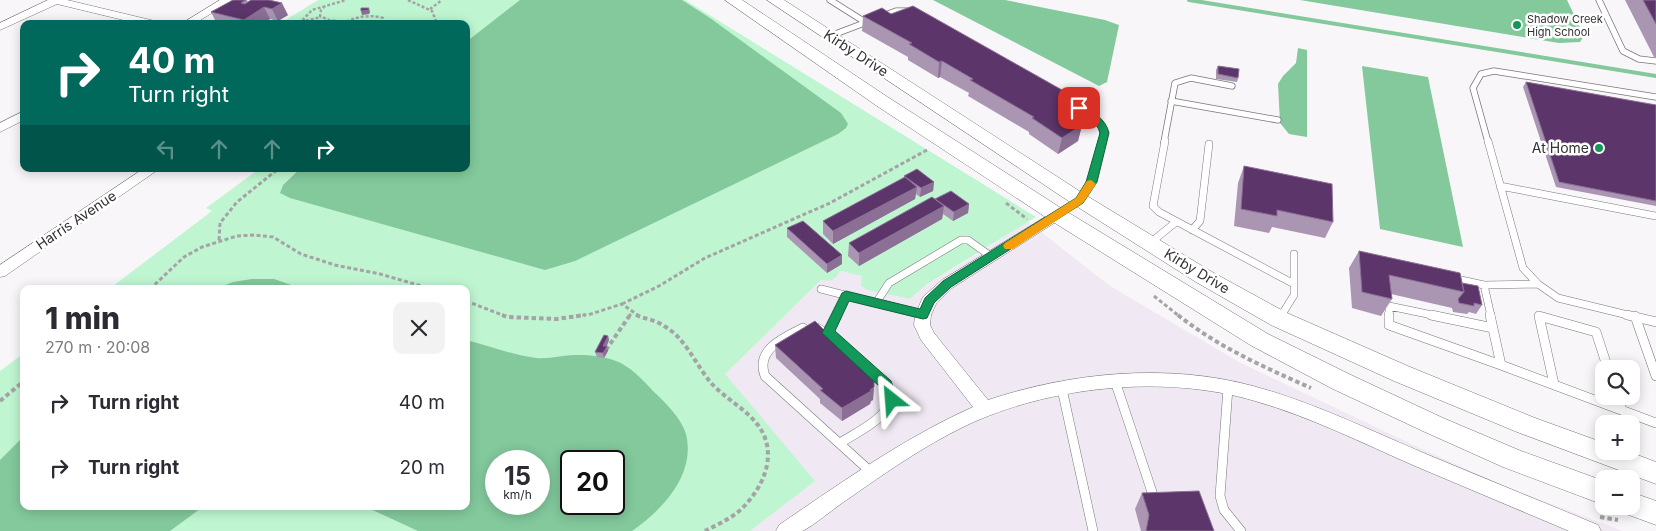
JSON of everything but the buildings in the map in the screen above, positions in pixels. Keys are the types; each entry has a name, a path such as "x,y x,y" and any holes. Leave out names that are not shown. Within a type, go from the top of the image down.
{"main road":[{"name":"Kirby Drive","path":"732,0 883,102 1049,221 1260,340 1342,382 1512,459 1595,490"},
{"name":"Kirby Drive","path":"774,0 1080,200 1204,277 1279,319 1526,425 1656,473"},
{"path":"1049,221 1080,200"},
{"path":"1260,340 1279,319"},
{"path":"1640,513 1656,513"}],"street":[{"path":"0,27 55,0 138,20"},
{"path":"193,20 228,0"},
{"path":"0,128 20,117"},
{"name":"Harris Avenue","path":"0,272 148,172"},
{"path":"985,409 927,336 922,325 923,314 929,301 947,284 1049,221"},
{"path":"786,531 872,473 942,430 985,409 1062,389 1115,381 1195,382 1228,388 1282,402 1594,524"}],"lane":[{"path":"830,0 865,22"},
{"path":"1599,0 1623,50 1639,58 1656,61"},
{"path":"830,36 896,10 913,12"},
{"path":"1656,96 1494,71 1481,74 1474,88 1523,268 1538,284 1558,298 1656,322"},
{"path":"1232,86 1191,78 1175,83 1154,206 1159,212 1176,222 1294,284"},
{"path":"1171,101 1278,120"},
{"path":"1070,104 1096,118 1103,125 1104,133 1092,182 1080,200"},
{"path":"1192,230 1200,221 1209,144"},
{"path":"1500,186 1656,216"},
{"path":"1150,243 1176,222"},
{"path":"876,303 889,282 961,240 968,240 992,257"},
{"path":"1279,319 1294,295 1294,254"},
{"path":"1445,277 1484,286 1538,284"},
{"path":"1484,286 1501,365"},
{"path":"821,289 923,314"},
{"path":"828,333 846,296"},
{"path":"1493,328 1389,306 1389,325 1656,423"},
{"path":"1554,384 1539,316 1596,332 1605,360"},
{"path":"1635,316 1656,376"},
{"path":"840,443 883,415 892,400 886,385 828,333 819,328 803,328 771,347 761,360 760,369 765,376 872,473"},
{"path":"1115,381 1157,508"},
{"path":"1228,388 1220,496 1224,510 1241,531"},
{"path":"1062,389 1093,531"},
{"path":"1621,405 1622,410"}],"path":[{"path":"302,20 308,13 346,0"},
{"path":"408,0 430,9 435,16 434,20"},
{"path":"430,9 442,0"},
{"path":"322,17 320,13 326,6"},
{"path":"350,20 372,16 383,18 384,20"},
{"path":"307,20 314,17 322,17 336,20"},
{"path":"470,303 507,317 557,319 591,314 622,304 659,286 706,258 830,203 925,150 933,152"},
{"path":"219,240 220,223 237,202 274,172"},
{"path":"1002,199 1025,219 1049,221"},
{"path":"154,285 184,257 219,240 237,236 273,237 301,254 335,265 380,274 418,285"},
{"path":"1148,292 1195,329 1240,356 1319,391"},
{"path":"622,304 631,314 666,326 677,336 698,369 721,395 761,428 770,452 767,471 755,493 740,510 705,531"},
{"path":"606,351 631,314"},
{"path":"0,400 20,384"},
{"path":"1594,524 1623,515"}],"shaded area":[{"path":"318,0 685,0 1036,217 927,284 910,299 867,290 861,286 862,276 840,271 832,280 821,280 725,374 815,481 750,531 0,531 0,371 20,356 20,510 470,510 470,285 114,285 212,211 206,208 255,172 470,172 470,20 286,20"},
{"path":"520,0 682,0 710,18 841,113 848,124 838,134 575,261 545,270 290,198 280,193 283,185 297,172 470,172 470,39"},
{"path":"933,0 1005,0 1105,20 1119,25 1107,82 1099,86"},
{"name":"Shadow Creek High School","path":"1300,0 1567,0 1584,36 1580,42 1559,43"},
{"path":"1298,48 1307,50 1307,137 1289,134 1280,123 1278,84 1296,63"},
{"path":"1362,66 1428,77 1463,247 1380,229"},
{"path":"1027,221 1110,286 1239,362 1426,451 1509,488 1623,531 750,531 814,481 724,374 821,280 826,281 839,271 858,275 862,276 867,290 910,299 927,284 983,251"},
{"path":"252,279 274,279 291,285 225,285"},
{"path":"470,341 527,357 546,358 583,355 603,357 616,361 636,374 677,417 684,428 688,449 686,464 681,477 665,502 632,531 418,531 373,510 470,510"},
{"path":"20,440 20,510 199,510 170,531 0,531 0,460"}],"waterway":[{"path":"1189,0 1656,76"}],"slow traffic":[{"path":"1009,246 1080,200 1091,184"}],"place":[{"name":"Shadow Creek High School","path":"1517,25"},
{"name":"At Home","path":"1599,148"}],"route":[{"path":"892,400 886,385 828,333 846,296 923,314 929,301 947,284 1080,200 1092,182 1104,133 1103,125 1096,118 1079,108"}]}
